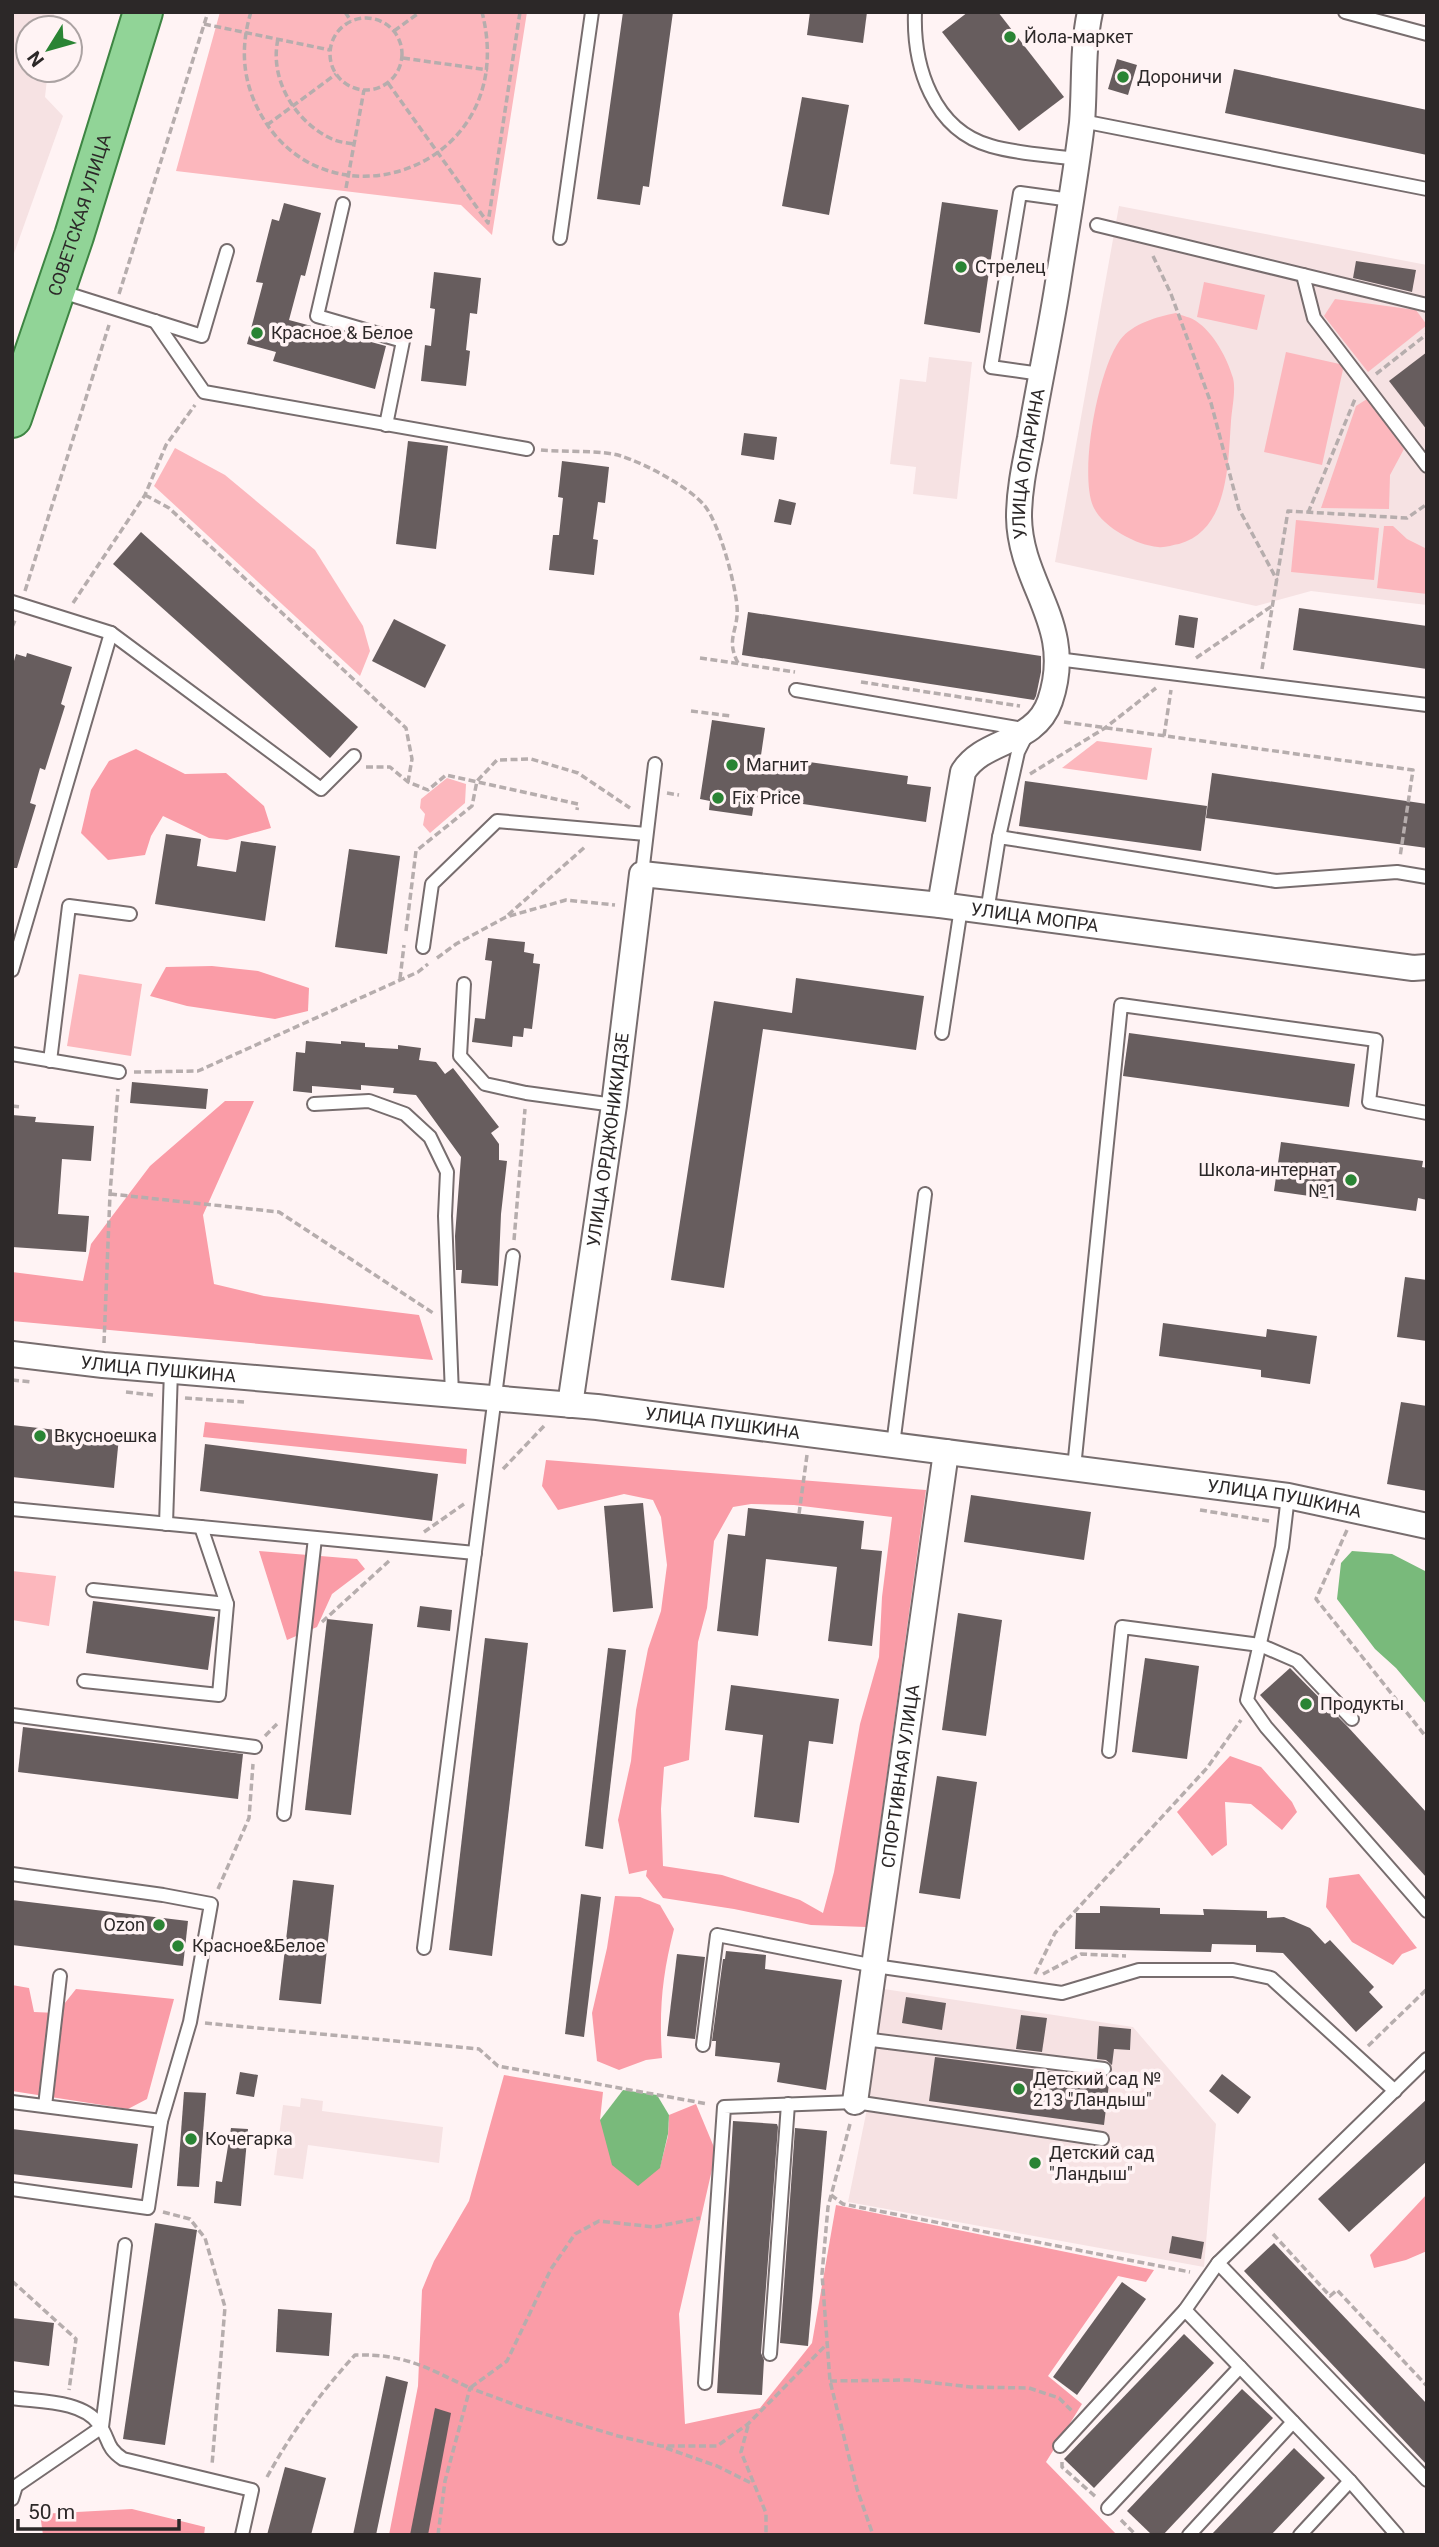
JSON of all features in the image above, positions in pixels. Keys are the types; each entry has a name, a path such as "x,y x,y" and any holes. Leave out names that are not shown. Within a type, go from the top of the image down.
{"main road":[{"name":"СОВЕТСКАЯ УЛИЦА","path":"12,418 56,289 143,12"}],"street":[{"name":"УЛИЦА ОПАРИНА","path":"1039,720 1053,690 1057,659 1049,614 1025,556 1019,517 1025,465 1077,159 1082,121 1083,65 1090,12"},
{"path":"950,907 963,772 967,765 978,757 1039,720"},
{"name":"УЛИЦА МОПРА","path":"642,873 950,907 1413,968 1427,967"},
{"name":"УЛИЦА ОРДЖОНИКИДЗЕ","path":"570,1405 614,1105 642,873"},
{"name":"УЛИЦА ПУШКИНА","path":"12,1354 103,1365 452,1394 495,1409 570,1405 1288,1496 1427,1526"},
{"name":"СПОРТИВНАЯ УЛИЦА","path":"855,2102 946,1452"}],"lane":[{"path":"560,238 592,12"},
{"path":"915,12 914,34 920,72 933,99 950,123 973,139 992,147 1077,159"},
{"path":"1345,12 1427,34"},
{"path":"1082,121 1427,189"},
{"path":"1041,374 991,367 1020,194 1071,200"},
{"path":"343,204 317,316 402,341 386,425"},
{"path":"1097,225 1427,305"},
{"path":"56,289 202,336 227,251"},
{"path":"1303,275 1314,318 1427,466"},
{"path":"155,321 204,391 527,449"},
{"path":"12,602 111,633 321,789 354,756"},
{"path":"12,970 111,633"},
{"path":"1057,659 1427,705"},
{"path":"796,690 1039,720 1018,752 999,837 987,912"},
{"path":"642,873 655,764"},
{"path":"423,947 432,884 497,821 646,834"},
{"path":"999,837 1276,881 1397,872 1427,877"},
{"path":"50,1060 69,906 131,914"},
{"path":"942,1033 950,907"},
{"path":"464,984 460,1056 485,1084 526,1093 614,1105"},
{"path":"1074,1468 1121,1005 1376,1040 1368,1102 1427,1113"},
{"path":"12,1054 119,1072"},
{"path":"314,1104 369,1101 405,1114 430,1137 447,1172 445,1216 452,1394"},
{"path":"892,1445 925,1194"},
{"path":"424,1948 513,1256"},
{"path":"166,1524 171,1370"},
{"path":"1288,1496 1285,1523 1247,1700 1266,1727 1427,1911"},
{"path":"12,1509 475,1553"},
{"path":"84,1681 219,1695 227,1604 201,1527"},
{"path":"284,1814 315,1538"},
{"path":"93,1590 227,1604"},
{"path":"1109,1751 1122,1627 1260,1645 1297,1661 1352,1719"},
{"path":"12,1716 255,1747"},
{"path":"12,1874 211,1904 190,2022 161,2121 148,2208 12,2189"},
{"path":"703,2045 717,1935 875,1966 1062,1993 1139,1970 1233,1970 1272,1978 1395,2091"},
{"path":"45,2106 60,1976"},
{"path":"864,2039 1104,2070"},
{"path":"1059,2446 1185,2309 1219,2263 1427,2059"},
{"path":"12,2102 161,2121"},
{"path":"705,2383 724,2107 855,2102 1102,2139"},
{"path":"770,2354 788,2104"},
{"path":"12,2499 16,2486 102,2427 125,2245"},
{"path":"1219,2263 1427,2480"},
{"path":"1185,2309 1350,2481 1398,2535"},
{"path":"1108,2508 1240,2367"},
{"path":"12,2398 79,2408 92,2416 102,2427 111,2452 123,2459 252,2490 242,2535"},
{"path":"1189,2535 1293,2422"},
{"path":"1300,2535 1350,2481"}],"path":[{"path":"251,12 246,32 245,72 251,94 267,125 290,149 309,161 329,170 374,176 396,173 418,165 438,153 458,136 473,114 484,89 488,70 488,36 482,12"},
{"path":"345,12 351,21"},
{"path":"371,18 372,12"},
{"path":"394,32 420,12"},
{"path":"388,83 488,223 520,12"},
{"path":"371,18 389,25 402,46 400,70 383,87 364,90 348,86 332,68 330,50 336,34 351,21 371,18"},
{"path":"204,24 330,50"},
{"path":"278,39 276,49 279,77 293,106 302,118 317,130 333,139 354,145"},
{"path":"403,58 488,70"},
{"path":"267,125 336,74"},
{"path":"343,204 364,90"},
{"path":"1143,237 1171,294 1210,403 1239,509 1277,580"},
{"path":"1307,513 1353,402 1364,384 1427,334"},
{"path":"63,618 145,495 166,445 204,391"},
{"path":"527,449 620,455 655,471 703,502 713,517 731,574 737,608 731,650 738,663"},
{"path":"145,495 169,508 406,728 412,759 408,782"},
{"path":"1259,685 1288,511 1407,518 1427,505"},
{"path":"1010,787 1105,728 1173,674 1272,606"},
{"path":"700,658 805,673"},
{"path":"1164,736 1173,674"},
{"path":"859,681 1039,720 1413,770 1397,872"},
{"path":"691,710 731,716"},
{"path":"477,781 497,760 531,759 578,773 630,808"},
{"path":"343,767 390,767 408,782 428,790 446,775 477,781 578,804 576,817"},
{"path":"103,1365 110,1194 119,1072 198,1070 418,972 456,944 506,917 566,900 638,908"},
{"path":"513,1256 526,1093"},
{"path":"12,1106 22,1107"},
{"path":"110,1194 279,1212 449,1324"},
{"path":"12,1380 38,1382"},
{"path":"117,1391 250,1403"},
{"path":"495,1409 545,1425"},
{"path":"799,1514 807,1453"},
{"path":"1190,1508 1285,1523"},
{"path":"1336,1527 1348,1528 1316,1599 1427,1738"},
{"path":"1032,1990 1033,1979 1055,1933 1207,1768 1251,1706"},
{"path":"211,1904 249,1818 255,1747"},
{"path":"1373,2041 1427,1989"},
{"path":"190,2022 478,2049 498,2066 724,2107"},
{"path":"855,2102 828,2207 822,2274 830,2381 857,2489 873,2535"},
{"path":"831,2195 843,2204 1209,2276"},
{"path":"148,2208 191,2218 205,2238 225,2307 212,2467"},
{"path":"438,2535 445,2481 470,2388 507,2361 551,2269 575,2234 599,2221 654,2227 716,2215"},
{"path":"1268,2230 1330,2296 1337,2290 1427,2386"},
{"path":"12,2281 76,2339 68,2394"},
{"path":"661,2446 717,2446 748,2424 827,2344"},
{"path":"267,2477 288,2438 322,2390 355,2355 384,2355 415,2362 470,2388 521,2407 661,2446 717,2466 754,2485"},
{"path":"830,2381 909,2380 971,2387 1029,2388 1059,2398 1083,2421"},
{"path":"748,2424 741,2452 766,2513 766,2535"},
{"path":"1059,2446 1062,2467 1136,2535"}],"shaded area":[{"path":"12,12 54,12 14,14 14,84 46,84 45,97 63,116 12,259"},
{"path":"220,12 527,12 492,235 461,205 176,171"},
{"path":"1119,206 1427,265 1427,605 1311,591 1256,606 1055,562"},
{"path":"1204,282 1265,295 1257,330 1197,317"},
{"path":"1335,299 1416,310 1427,325 1368,372 1324,316"},
{"path":"1176,313 1192,318 1203,326 1214,339 1230,370 1234,393 1226,475 1217,510 1208,525 1179,544 1149,546 1121,534 1097,514 1089,490 1090,446 1098,396 1112,354 1120,340 1138,325"},
{"path":"1286,352 1344,365 1322,465 1264,452"},
{"path":"929,357 972,362 957,499 913,494 916,467 890,464 900,379 926,382"},
{"path":"1367,399 1404,449 1390,475 1389,509 1321,508 1356,406"},
{"path":"175,448 225,475 315,550 363,626 370,651 360,676 154,486"},
{"path":"1296,520 1379,528 1374,580 1291,572"},
{"path":"1384,526 1393,526 1407,539 1427,549 1427,594 1377,588"},
{"path":"1097,741 1152,748 1147,780 1062,768"},
{"path":"136,749 185,774 226,773 264,806 271,828 227,840 209,838 163,816 151,836 145,855 108,860 81,833 91,790 109,761"},
{"path":"447,778 466,784 465,803 430,833 423,825 425,814 420,808 421,799"},
{"path":"212,966 258,971 309,988 308,1011 275,1019 187,1006 150,996 166,967"},
{"path":"79,974 142,984 131,1056 67,1046"},
{"path":"225,1101 254,1101 203,1215 214,1284 264,1296 419,1315 433,1360 12,1321 12,1272 83,1281 91,1244 150,1166"},
{"path":"205,1422 467,1449 466,1464 203,1437"},
{"path":"546,1460 926,1490 866,1927 811,1925 663,1898 646,1876 647,1870 629,1874 618,1820 631,1761 636,1710 648,1649 661,1611 667,1565 661,1517 653,1500 624,1494 558,1510 542,1486","holes":["751,1504 794,1505 892,1517 882,1597 879,1657 860,1724 834,1872 823,1913 800,1900 722,1875 663,1866 661,1809 664,1767 689,1760 698,1642 707,1608 714,1541 733,1507"]},
{"path":"259,1551 357,1559 365,1569 332,1594 317,1627 287,1640"},
{"path":"1352,1551 1392,1554 1427,1572 1427,1705 1396,1668 1375,1649 1337,1599 1341,1563"},
{"path":"12,1571 56,1576 49,1626 12,1620"},
{"path":"1230,1756 1261,1767 1292,1802 1297,1812 1282,1830 1251,1804 1225,1802 1227,1845 1212,1856 1177,1812"},
{"path":"1359,1874 1417,1948 1402,1954 1393,1965 1352,1942 1326,1907 1329,1878"},
{"path":"615,1896 640,1897 660,1905 674,1929 662,1993 662,2058 646,2060 619,2070 597,2061 592,2013 607,1948"},
{"path":"12,1985 29,1988 34,2012 57,2013 76,1989 174,1999 147,2099 128,2109 12,2091"},
{"name":"Детский сад \"Ландыш\"","path":"884,1989 1133,2027 1216,2124 1204,2267 848,2202 868,2104"},
{"path":"504,2075 603,2092 600,2120 660,2167 668,2136 669,2115 696,2104 716,2152 679,2314 685,2424 760,2408 812,2343 836,2205 1154,2270 1146,2282 1118,2276 1048,2376 1082,2404 1046,2462 1117,2535 389,2535 418,2386 422,2290 434,2261 469,2201"},
{"path":"623,2090 657,2095 669,2115 668,2134 660,2168 638,2186 612,2165 600,2120"},
{"path":"301,2098 323,2101 322,2111 443,2127 439,2163 308,2145 303,2179 274,2175 283,2105 300,2107"},
{"path":"1427,2194 1427,2251 1406,2260 1374,2268 1370,2255"},
{"path":"132,2509 205,2527 204,2535 43,2535 40,2514"}],"building":[{"path":"623,12 673,12 649,187 643,186 640,205 597,199"},
{"path":"810,12 867,12 863,43 807,35"},
{"path":"968,12 998,12 1064,97 1019,131 942,32"},
{"name":"Дороничи","path":"1117,59 1137,65 1128,95 1108,89"},
{"path":"1234,69 1427,110 1427,155 1225,113"},
{"path":"802,97 849,105 829,215 782,206"},
{"name":"Стрелец","path":"942,202 998,210 980,333 924,324"},
{"path":"284,203 321,213 305,276 301,275 289,320 386,346 375,389 273,361 276,352 247,344 263,283 256,282 272,219 279,221"},
{"path":"1356,261 1416,270 1412,292 1353,278"},
{"path":"434,272 481,278 477,314 470,313 466,386 421,381 425,345 431,346 435,309 430,308"},
{"path":"1427,352 1427,430 1389,381"},
{"path":"744,433 777,437 774,460 741,455"},
{"path":"408,441 448,446 436,549 396,544"},
{"path":"562,461 609,467 605,503 598,502 593,539 598,540 594,575 549,570 553,535 559,535 563,498 558,497"},
{"path":"779,499 796,503 791,525 774,522"},
{"path":"141,532 358,727 330,758 113,564"},
{"path":"1299,608 1427,626 1427,669 1293,650"},
{"path":"748,612 1041,656 1036,696 1034,700 742,655"},
{"path":"1179,615 1198,618 1194,648 1175,645"},
{"path":"394,619 446,645 425,688 372,661"},
{"path":"27,653 72,667 61,704 65,706 45,770 40,768 30,803 36,805 17,868 12,868 12,668 16,654 26,657"},
{"path":"712,720 765,728 760,762 794,767 795,760 908,776 907,784 931,787 926,822 755,797 752,816 709,810 710,801 700,799"},
{"path":"1212,773 1427,804 1427,848 1206,818"},
{"path":"1025,781 1207,806 1201,851 1019,826"},
{"path":"166,834 201,839 197,866 236,872 241,841 276,846 265,921 155,904"},
{"path":"349,849 400,856 387,954 335,947"},
{"path":"488,938 525,942 524,952 534,954 533,963 540,964 532,1029 524,1028 523,1037 513,1036 512,1047 472,1042 475,1018 485,1019 492,961 485,960"},
{"path":"796,978 924,996 916,1050 763,1029 724,1288 671,1280 714,1001 792,1013"},
{"path":"1129,1033 1355,1064 1349,1107 1123,1076"},
{"path":"306,1041 365,1043 365,1047 398,1049 398,1045 421,1048 419,1060 436,1062 445,1074 453,1068 499,1127 491,1133 499,1144 499,1160 507,1161 501,1214 498,1286 461,1283 462,1270 456,1270 455,1236 461,1157 416,1095 393,1093 394,1088 361,1085 361,1090 312,1086 312,1093 293,1091 296,1052 305,1053"},
{"path":"132,1082 208,1089 206,1109 130,1103"},
{"path":"12,1115 36,1117 35,1122 94,1126 91,1161 62,1159 58,1214 89,1216 86,1252 12,1247"},
{"name":"Школа-интернат №1","path":"1281,1142 1423,1161 1422,1167 1427,1168 1427,1200 1418,1198 1416,1211 1274,1191"},
{"path":"1405,1277 1427,1280 1427,1341 1397,1337"},
{"path":"1163,1323 1266,1337 1267,1329 1317,1336 1310,1384 1261,1377 1261,1370 1159,1356"},
{"path":"1401,1402 1427,1406 1427,1491 1387,1484"},
{"path":"12,1425 119,1437 114,1488 12,1477"},
{"path":"205,1444 438,1474 432,1521 200,1491"},
{"path":"971,1495 1091,1512 1084,1560 964,1542"},
{"path":"643,1503 653,1608 613,1612 604,1506"},
{"path":"748,1508 864,1521 861,1549 882,1551 872,1646 828,1641 837,1567 766,1559 758,1636 717,1631 728,1534 745,1536"},
{"path":"93,1601 215,1617 208,1670 86,1653"},
{"path":"420,1606 452,1610 450,1631 417,1627"},
{"path":"958,1613 1002,1620 986,1736 942,1730"},
{"path":"327,1619 373,1624 351,1815 305,1810"},
{"path":"485,1638 528,1643 492,1956 449,1950"},
{"path":"608,1648 626,1650 603,1849 585,1846"},
{"path":"1145,1658 1199,1666 1187,1759 1132,1752"},
{"path":"1290,1668 1427,1813 1427,1878 1260,1695"},
{"path":"731,1685 839,1699 833,1744 809,1741 799,1823 754,1817 763,1735 725,1730"},
{"path":"23,1727 243,1754 238,1799 18,1772"},
{"path":"937,1776 977,1782 960,1899 919,1893"},
{"path":"293,1880 334,1885 321,2004 279,2000"},
{"path":"581,1894 601,1897 584,2037 565,2034"},
{"path":"12,1900 188,1921 183,1966 12,1945"},
{"path":"1100,1906 1160,1908 1160,1914 1204,1915 1203,1909 1267,1911 1267,1918 1284,1917 1310,1928 1325,1944 1330,1940 1374,1987 1369,1992 1383,2007 1356,2032 1283,1953 1256,1952 1256,1945 1212,1944 1211,1952 1075,1949 1076,1913 1100,1913"},
{"path":"726,1951 766,1955 765,1969 842,1980 826,2090 777,2082 780,2063 715,2056 716,2041 712,2041"},
{"path":"677,1954 705,1957 695,2039 667,2036"},
{"path":"906,1997 946,2003 942,2030 902,2023"},
{"path":"1021,2015 1047,2018 1042,2052 1016,2049"},
{"path":"1099,2026 1131,2029 1130,2050 1114,2049 1112,2065 1106,2060 1097,2059"},
{"name":"Детский сад № 213 \"Ландыш\"","path":"935,2057 1103,2078 1110,2075 1104,2125 929,2101"},
{"path":"240,2072 258,2075 254,2097 236,2094"},
{"path":"1222,2074 1251,2097 1238,2114 1209,2091"},
{"name":"Кочегарка","path":"184,2092 206,2093 199,2187 177,2186"},
{"path":"1427,2099 1427,2161 1349,2232 1318,2199"},
{"path":"733,2121 777,2124 778,2127 761,2353 764,2360 762,2395 717,2393"},
{"path":"231,2128 248,2129 241,2206 214,2203 216,2181 222,2182"},
{"path":"795,2128 827,2131 808,2346 780,2343"},
{"path":"12,2129 138,2144 132,2188 12,2174"},
{"path":"155,2223 197,2230 165,2445 123,2439"},
{"path":"1172,2236 1204,2242 1201,2259 1169,2253"},
{"path":"1274,2243 1427,2404 1427,2465 1244,2271"},
{"path":"1122,2282 1146,2299 1077,2395 1053,2377"},
{"path":"278,2309 332,2313 329,2356 276,2352"},
{"path":"12,2318 54,2323 49,2366 12,2361"},
{"path":"1184,2334 1214,2363 1094,2488 1064,2459"},
{"path":"386,2376 408,2382 376,2535 353,2535"},
{"path":"1242,2389 1273,2418 1163,2535 1152,2535 1127,2511"},
{"path":"435,2408 451,2413 428,2535 410,2535"},
{"path":"1294,2448 1325,2478 1271,2535 1211,2535"},
{"path":"285,2467 326,2478 311,2535 267,2535"}],"place":[{"name":"Йола-маркет","path":"1010,37"},
{"name":"Дороничи","path":"1123,77"},
{"name":"Стрелец","path":"961,267"},
{"name":"Красное & Белое","path":"257,333"},
{"name":"Магнит","path":"732,765"},
{"name":"Fix Price","path":"718,798"},
{"name":"Школа-интернат №1","path":"1351,1180"},
{"name":"Вкусноешка","path":"40,1436"},
{"name":"Продукты","path":"1306,1704"},
{"name":"Ozon","path":"159,1925"},
{"name":"Красное&Белое","path":"178,1946"},
{"name":"Детский сад № 213 \"Ландыш\"","path":"1019,2089"},
{"name":"Кочегарка","path":"191,2139"},
{"name":"Детский сад \"Ландыш\"","path":"1035,2163"}]}
